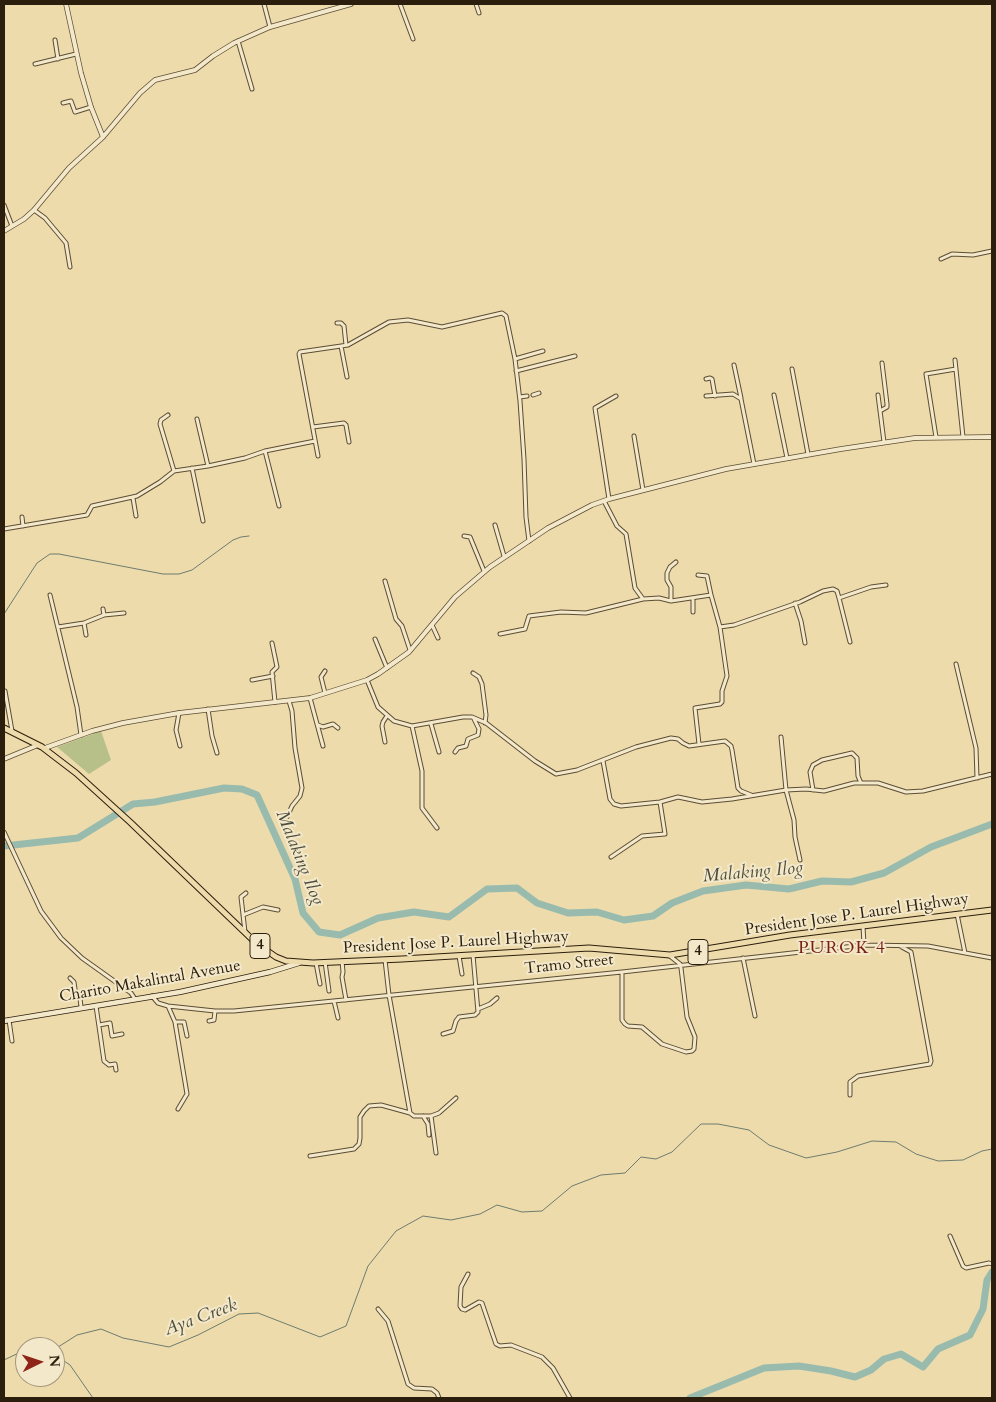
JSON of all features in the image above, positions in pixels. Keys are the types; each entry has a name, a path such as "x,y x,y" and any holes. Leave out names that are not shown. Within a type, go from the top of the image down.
{"highway":[{"name":"President Jose P. Laurel Highway","path":"4,728 45,748 76,773 263,949 276,957 300,963 597,948 670,955 790,935 992,910"}],"main road":[{"name":"Charito Makalintal Avenue","path":"6,1020 215,985 300,963"}],"street":[{"path":"66,4 76,54 103,138"},
{"path":"264,4 270,27"},
{"path":"4,230 24,219 34,210 69,168 103,138 149,83 195,70 213,56 238,41 270,27 338,6 351,4"},
{"path":"400,4 413,39"},
{"path":"476,4 479,13"},
{"path":"55,40 58,59"},
{"path":"238,41 252,89"},
{"path":"35,64 76,54"},
{"path":"63,103 71,101 76,113 92,107"},
{"path":"4,205 12,226"},
{"path":"34,210 45,218 66,243 70,266"},
{"path":"941,259 952,254 973,255 992,251"},
{"path":"318,456 300,353 346,345 389,322 408,320 442,327 502,313 506,316 520,397 526,517 530,542"},
{"path":"337,322 344,326 346,345"},
{"path":"341,346 347,377"},
{"path":"514,359 543,351"},
{"path":"516,371 576,356"},
{"path":"955,360 963,437"},
{"path":"880,411 887,407 882,363"},
{"path":"734,365 754,464"},
{"path":"792,369 808,454"},
{"path":"936,437 926,374 956,369"},
{"path":"706,379 712,379 715,396"},
{"path":"533,395 539,393"},
{"path":"706,396 733,394 741,399"},
{"path":"774,395 787,458"},
{"path":"878,395 884,442"},
{"path":"520,397 527,396"},
{"path":"616,396 595,408 606,500 617,526 626,534 635,588 643,599"},
{"path":"168,415 161,420 160,424 174,471"},
{"path":"197,419 208,466"},
{"path":"313,427 344,423 349,442"},
{"path":"634,436 643,490"},
{"path":"45,748 123,723 208,709 310,698 367,680 410,651 455,597 484,571 504,556 530,542 548,528 606,500 754,464 808,454 884,442 936,437 992,437"},
{"path":"4,529 87,515 92,506 133,498 149,490 174,471 208,466 245,458 265,450 315,441"},
{"path":"265,450 279,506"},
{"path":"192,468 203,521"},
{"path":"133,498 136,516"},
{"path":"22,518 23,526"},
{"path":"495,525 504,556"},
{"path":"464,536 470,537 484,571"},
{"path":"671,601 671,588 666,576 668,569 676,562"},
{"path":"698,575 707,576 720,627 727,676 722,691 722,702 695,708 699,744"},
{"path":"385,581 396,619 402,626 410,651"},
{"path":"839,598 871,587 886,585"},
{"path":"720,627 734,625 833,589 839,598 850,642"},
{"path":"50,595 77,706 81,735"},
{"path":"500,634 525,629 529,616 561,612 586,613 643,599 659,598 671,601 711,595"},
{"path":"693,599 694,612"},
{"path":"795,603 801,620 805,643"},
{"path":"103,609 104,615"},
{"path":"58,626 84,623 104,615 124,612"},
{"path":"84,623 86,636"},
{"path":"432,625 438,638"},
{"path":"375,639 387,668"},
{"path":"272,643 277,667 272,672 275,702"},
{"path":"956,664 976,748 977,778"},
{"path":"325,671 321,678 325,693"},
{"path":"473,673 480,677 482,684 486,715 485,723"},
{"path":"252,680 273,676"},
{"path":"367,680 378,706 387,716 402,724 412,726 463,717 474,718 485,723 534,761 556,774 572,772 636,747 671,738 678,739 686,745 723,741 728,743 732,750 738,788 751,795"},
{"path":"5,691 12,731"},
{"path":"310,698 323,746"},
{"path":"287,817 292,806 300,796 302,788 289,701"},
{"path":"208,709 217,753"},
{"path":"179,713 176,730 180,746"},
{"path":"384,742 382,726 387,716"},
{"path":"455,752 458,748 466,746 468,739 478,735 479,729 474,718"},
{"path":"318,725 323,727 333,724 338,728"},
{"path":"431,724 439,752"},
{"path":"412,726 422,771 422,808 437,828"},
{"path":"781,737 786,790 794,820 795,837 800,860"},
{"path":"4,759 38,745"},
{"path":"813,790 810,772 813,765 822,760 852,753 856,758 858,776 861,783"},
{"path":"602,761 610,799 614,804 621,806 660,802 678,797 702,802 786,790 824,791 861,783 878,783 906,792 914,792 992,774"},
{"path":"611,857 642,836 665,834 660,802"},
{"path":"4,832 41,911 61,938 82,958 132,993 135,999"},
{"path":"245,933 241,896 246,893"},
{"path":"243,915 263,907 278,910"},
{"path":"957,914 965,953"},
{"path":"863,926 864,945"},
{"path":"850,1096 850,1082 858,1076 925,1066 930,1064 931,1061 912,952 898,944"},
{"name":"Tramo Street","path":"152,996 158,1003 168,1006 234,1011 622,972 680,964 864,945 898,944 928,946 992,958"},
{"path":"443,1034 453,1031 457,1018 478,1012 473,954"},
{"path":"459,955 462,974"},
{"path":"622,972 622,1020 625,1024 642,1027 662,1044 686,1052 692,1051 694,1049 695,1037 687,1018 680,964 670,955"},
{"path":"743,958 755,1016"},
{"path":"385,960 389,995 410,1112"},
{"path":"341,961 346,1000"},
{"path":"316,962 320,984"},
{"path":"325,962 329,992"},
{"path":"70,978 74,982 76,996 80,998 81,1007"},
{"path":"478,1009 490,1004 497,998"},
{"path":"334,1001 338,1018"},
{"path":"96,1005 104,1061 106,1064 115,1064 116,1070"},
{"path":"168,1006 175,1022 187,1094 178,1109"},
{"path":"208,1021 214,1020 215,1011"},
{"path":"6,1020 12,1041"},
{"path":"175,1022 183,1022 187,1036"},
{"path":"99,1025 110,1023 112,1036 122,1034"},
{"path":"310,1156 354,1149 359,1144 360,1117 370,1106 381,1105 410,1112 414,1116 431,1116 439,1113 456,1098"},
{"path":"423,1116 428,1124 429,1135"},
{"path":"431,1116 436,1152"},
{"path":"950,1236 963,1266 966,1268 988,1263 992,1264"},
{"path":"468,1274 461,1287 460,1306 462,1309 464,1310 479,1302 482,1303 496,1344 500,1346 511,1345 542,1357 553,1368 570,1398"},
{"path":"378,1310 388,1321 408,1384 414,1388 432,1389 439,1398"}],"green space":[{"path":"101,731 111,760 89,774 57,747"}],"waterway":[{"path":"4,614 37,563 50,554 59,554 163,574 179,574 192,570 233,540 249,536"},
{"name":"Malaking Ilog","path":"4,846 78,838 133,804 155,802 224,788 242,789 257,795 295,879 303,913 319,932 340,935 378,918 414,912 449,917 487,889 517,888 537,903 568,913 597,912 624,920 653,916 672,903 703,891 746,885 789,889 822,881 851,882 884,873 931,847 992,824"},
{"name":"Aya Creek","path":"65,1343 77,1335 101,1329 123,1338 169,1347 198,1335 239,1314 258,1313 320,1337 346,1326 368,1266 396,1231 423,1216 451,1220 480,1214 497,1205 522,1212 542,1211 572,1186 601,1175 625,1173 641,1157 656,1159 672,1152 701,1124 718,1124 749,1130 769,1145 806,1158 837,1152 872,1141 896,1142 916,1154 938,1161 963,1160 982,1151 992,1149"},
{"path":"690,1398 764,1368 799,1366 855,1377 871,1370 884,1359 901,1354 923,1367 938,1349 970,1335 983,1309 987,1280 992,1272"},
{"path":"4,1360 15,1355"},
{"path":"65,1362 70,1365 93,1398"}],"district":[{"name":"PUROK 4","path":"842,949"}]}
